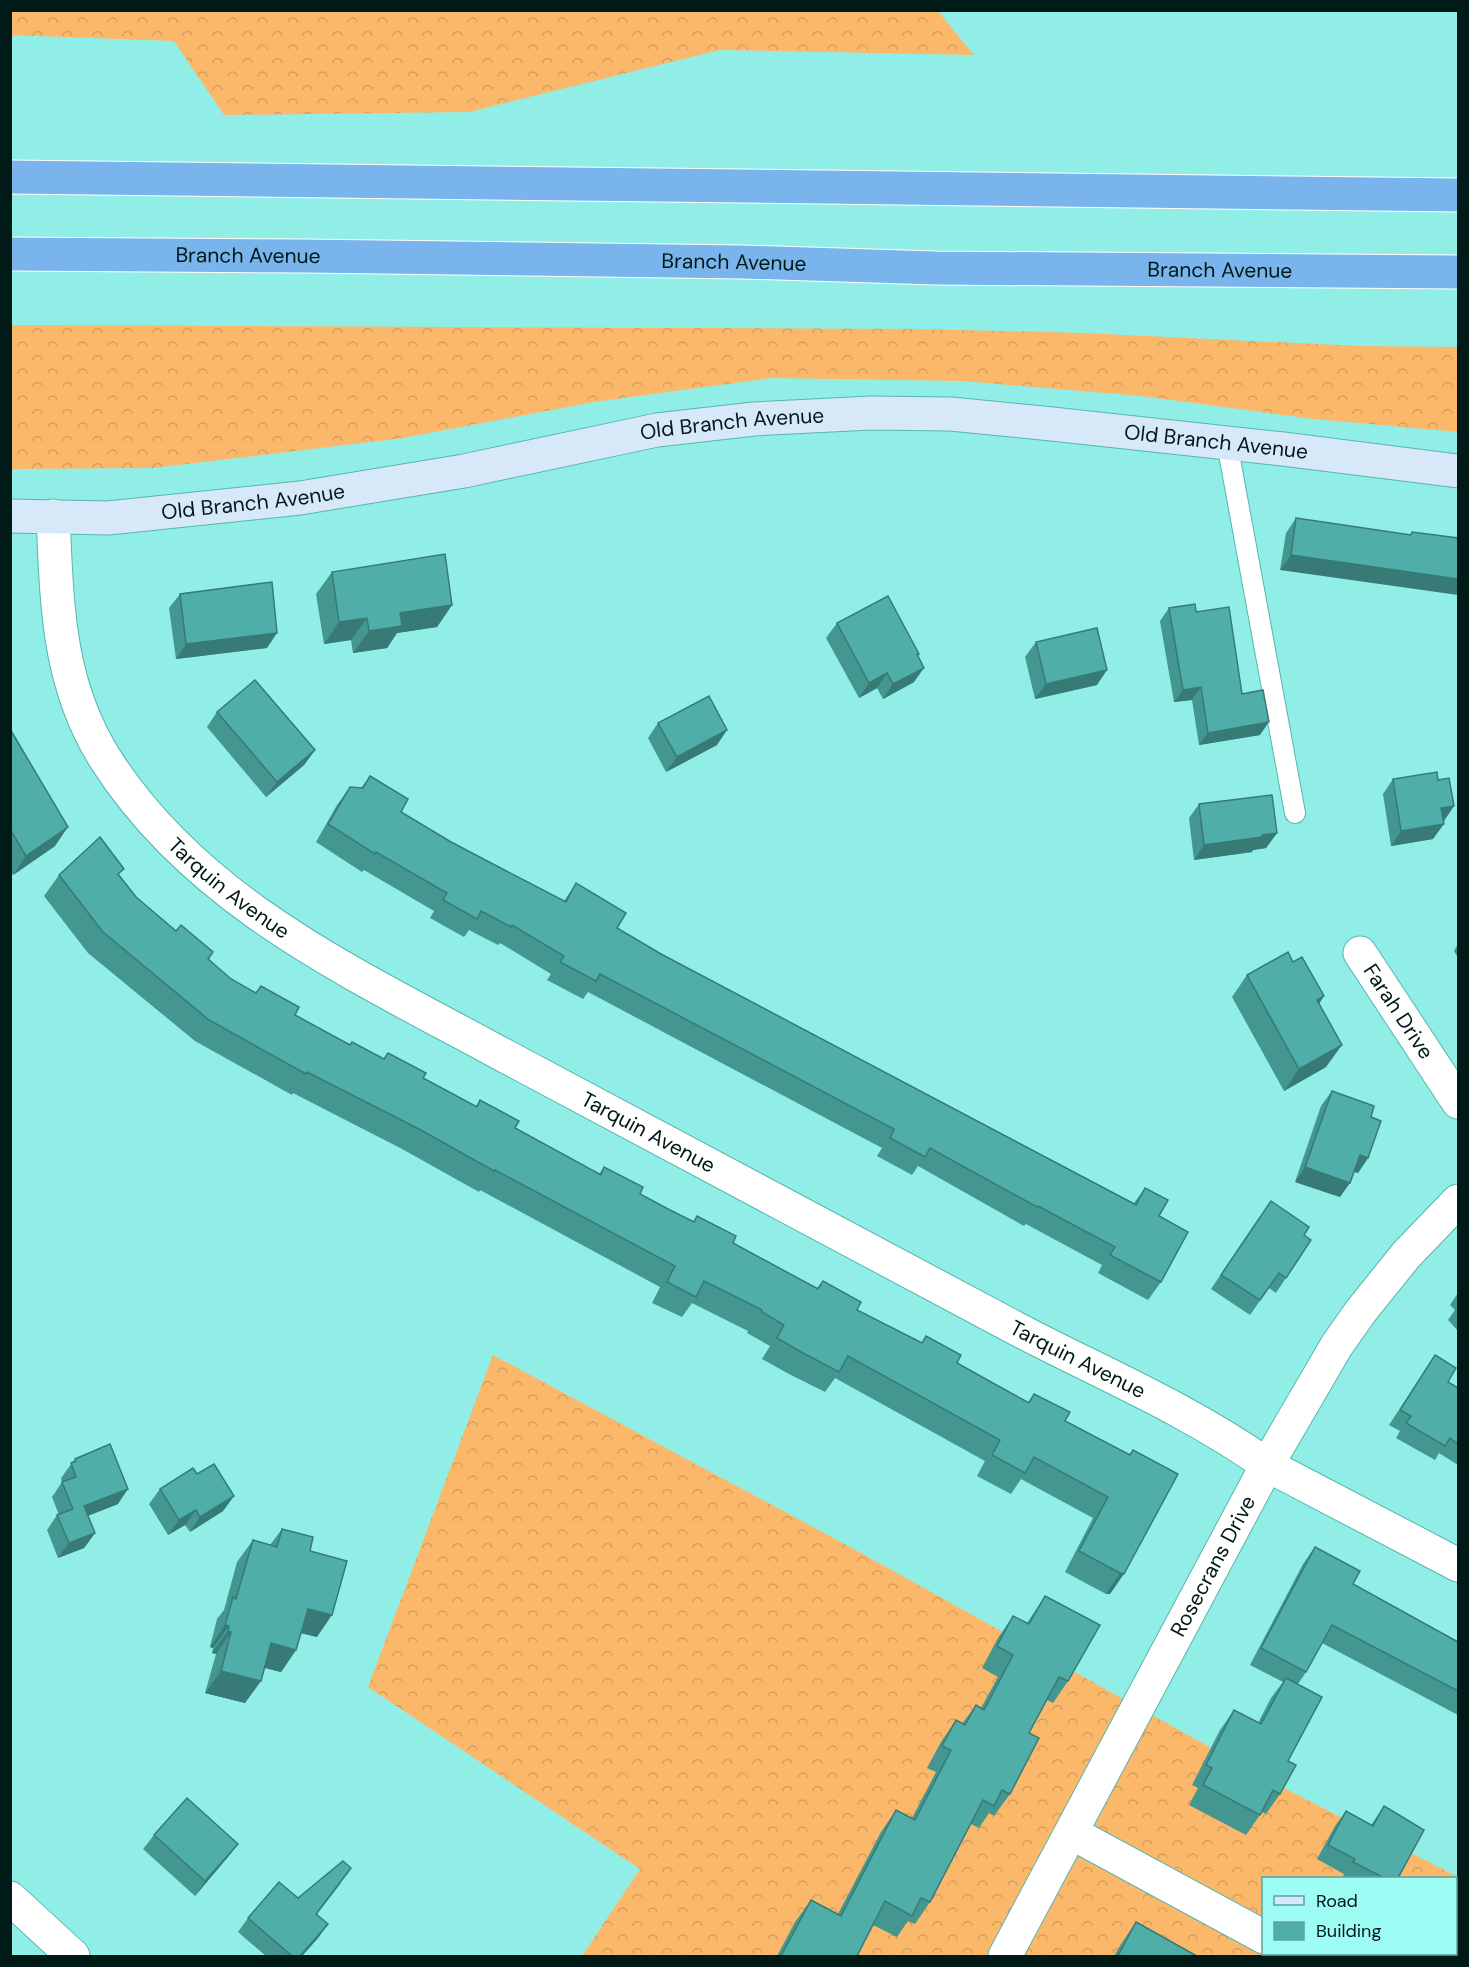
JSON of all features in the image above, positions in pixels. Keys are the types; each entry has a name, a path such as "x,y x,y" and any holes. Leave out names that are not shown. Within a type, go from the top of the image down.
{"highway":[{"path":"10,177 755,184 1458,195"},
{"name":"Branch Avenue","path":"10,254 731,262 935,268 1458,272"}],"main road":[{"name":"Old Branch Avenue","path":"10,516 108,518 300,498 464,471 657,430 754,419 872,413 951,414 1227,443 1458,471"}],"street":[{"name":"Tarquin Avenue","path":"53,516 58,626 70,682 79,708 104,757 125,788 174,846 229,894 324,958 632,1124 1195,1420 1241,1446 1267,1465 1458,1565"},
{"name":"Farah Drive","path":"1360,953 1458,1101"},
{"name":"Rosecrans Drive","path":"1005,1956 1267,1465 1337,1345 1406,1255 1458,1202"},
{"path":"1072,1833 1262,1936"},
{"path":"10,1898 73,1956"}],"lane":[{"path":"1227,443 1295,813"}],"green space":[{"path":"11,10 937,10 974,55 720,50 469,112 224,115 174,41 11,35"},
{"path":"10,325 917,329 1084,333 1359,346 1458,347 1458,432 1314,419 1141,396 963,381 772,378 594,402 403,438 153,468 11,469"},
{"path":"493,1355 852,1548 1276,1784 1458,1877 1458,1956 582,1956 640,1869 368,1687"}],"building":[{"path":"1296,518 1411,535 1412,532 1458,538 1458,579 1291,555"},
{"path":"445,554 452,605 400,613 402,626 369,631 367,618 339,622 332,572"},
{"path":"272,582 277,633 186,644 180,594"},
{"path":"888,596 924,668 893,684 887,673 869,683 837,623"},
{"path":"1195,604 1196,612 1229,607 1242,694 1263,690 1269,722 1208,733 1201,687 1183,690 1169,608"},
{"path":"1097,628 1107,670 1046,684 1036,642"},
{"path":"255,680 315,750 277,782 217,712"},
{"path":"709,696 727,730 677,757 658,723"},
{"path":"10,729 68,827 26,856 10,829"},
{"path":"1437,772 1438,780 1449,778 1454,806 1441,808 1444,824 1401,831 1393,779"},
{"path":"370,776 408,799 401,812 451,842 566,902 576,883 626,913 617,928 661,954 1136,1205 1145,1188 1168,1200 1159,1216 1188,1232 1161,1282 1110,1255 1115,1247 930,1148 925,1157 890,1138 894,1129 600,974 596,981 560,962 564,956 512,925 511,927 481,911 477,919 443,900 447,893 376,852 375,854 328,824 350,787 363,788"},
{"path":"1272,795 1277,833 1204,845 1199,804"},
{"path":"100,837 124,869 118,874 136,897 176,931 181,925 213,952 208,959 231,979 256,993 261,986 299,1007 295,1015 350,1045 352,1042 384,1059 388,1053 426,1073 423,1078 477,1107 480,1100 519,1121 515,1128 601,1175 604,1167 643,1187 640,1194 694,1222 697,1216 736,1236 733,1243 818,1289 823,1281 861,1302 857,1310 922,1343 926,1336 961,1355 957,1363 1029,1403 1034,1394 1070,1412 1065,1421 1130,1455 1133,1450 1178,1474 1124,1574 1079,1551 1108,1497 1034,1457 1025,1473 992,1455 1000,1440 848,1356 839,1372 803,1353 777,1338 784,1325 762,1310 704,1281 696,1297 667,1282 675,1266 419,1129 307,1072 306,1074 209,1020 103,932 59,875"},
{"path":"1288,952 1293,962 1302,957 1324,996 1317,1000 1342,1045 1299,1069 1247,975"},
{"path":"1332,1091 1374,1106 1371,1117 1381,1121 1368,1158 1360,1155 1350,1183 1305,1167"},
{"path":"1271,1201 1309,1227 1304,1235 1311,1240 1286,1278 1279,1273 1260,1300 1221,1275"},
{"path":"1435,1355 1456,1368 1448,1382 1458,1388 1458,1444 1450,1438 1445,1446 1406,1423 1411,1416 1400,1410"},
{"path":"110,1444 128,1489 84,1506 95,1533 69,1543 57,1515 73,1509 62,1482 76,1477 71,1463 76,1461 75,1459"},
{"path":"214,1464 234,1496 200,1517 196,1510 179,1520 160,1489 193,1468 197,1474"},
{"path":"282,1529 313,1537 310,1551 347,1561 332,1615 308,1609 296,1650 271,1643 261,1681 221,1671 231,1632 228,1631 229,1626 225,1625 233,1597 236,1599 253,1540 277,1547"},
{"path":"1315,1547 1360,1571 1353,1584 1458,1642 1458,1691 1332,1625 1306,1672 1261,1648"},
{"path":"1045,1596 1100,1625 1068,1681 1059,1677 1029,1733 1039,1738 1010,1794 1002,1790 994,1806 983,1800 930,1902 921,1898 912,1916 885,1901 857,1956 781,1956 811,1900 841,1916 896,1810 915,1820 951,1750 942,1746 956,1720 965,1725 976,1705 984,1710 1013,1655 997,1646 1013,1616 1029,1624"},
{"path":"1286,1678 1322,1697 1288,1761 1296,1765 1280,1794 1273,1790 1260,1815 1203,1785 1212,1768 1206,1765 1234,1710 1261,1724"},
{"path":"187,1798 238,1844 205,1881 154,1835"},
{"path":"1384,1806 1424,1830 1399,1877 1382,1877 1353,1862 1355,1859 1328,1845 1346,1811 1373,1826"},
{"path":"343,1861 351,1868 316,1914 328,1924 300,1956 292,1956 248,1918 279,1882 298,1898"},
{"path":"1136,1922 1195,1955 1118,1956"}]}
